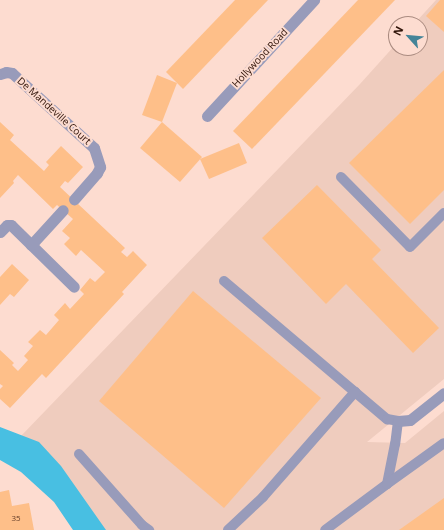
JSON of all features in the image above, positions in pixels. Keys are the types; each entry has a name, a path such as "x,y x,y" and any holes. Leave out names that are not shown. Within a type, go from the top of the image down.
{"street":[{"name":"Hollywood Road","path":"207,116 314,0"},
{"name":"De Mandeville Court","path":"0,74 6,72 12,73 94,148 100,167 97,173 74,199"},
{"path":"31,245 63,210"},
{"path":"0,232 7,225 11,226 74,287"},
{"path":"398,421 410,420 444,393"}],"lane":[{"path":"341,177 410,247 444,214"},
{"path":"224,281 387,419 398,421 396,444 387,484"},
{"path":"228,530 263,498 355,392"},
{"path":"325,530 444,442"},
{"path":"79,454 149,530"}],"shaded area":[{"path":"436,0 444,0 444,379 367,442 405,443 444,411 444,530 103,530 21,436 360,84 388,53 388,56 428,56 428,16 421,16"}],"water":[{"path":"0,427 39,442 61,466 106,530 73,530 54,502 21,472 0,460"}],"building":[{"path":"235,0 268,0 183,89 166,72"},
{"path":"358,0 395,0 252,149 233,131"},
{"path":"440,0 444,0 444,32 428,18 428,16 426,16"},
{"path":"444,70 444,190 410,224 349,163"},
{"path":"157,75 177,83 162,122 142,115"},
{"path":"0,122 14,135 10,140 44,171 49,165 46,162 61,146 83,167 68,183 65,181 60,187 125,248 121,252 127,257 133,251 147,265 122,292 124,294 46,378 42,374 10,408 0,399 0,389 3,386 0,384 0,350 14,363 12,365 18,371 28,360 24,356 33,346 28,342 40,330 46,335 59,320 54,315 65,303 70,309 84,294 80,290 90,278 95,282 105,272 81,250 76,256 64,244 70,238 62,231 73,219 57,205 53,209 18,175 13,181 14,183 0,198"},
{"path":"162,122 202,157 180,182 140,148"},
{"path":"239,143 247,163 209,179 200,159"},
{"path":"317,185 381,250 372,259 439,328 413,353 346,284 326,304 262,238"},
{"path":"12,264 29,280 14,297 10,294 0,305 0,277"},
{"path":"193,291 321,398 224,508 99,401"},
{"path":"9,490 12,506 29,503 34,530 0,530 0,492"},
{"path":"444,498 444,530 399,530 437,503"}]}
